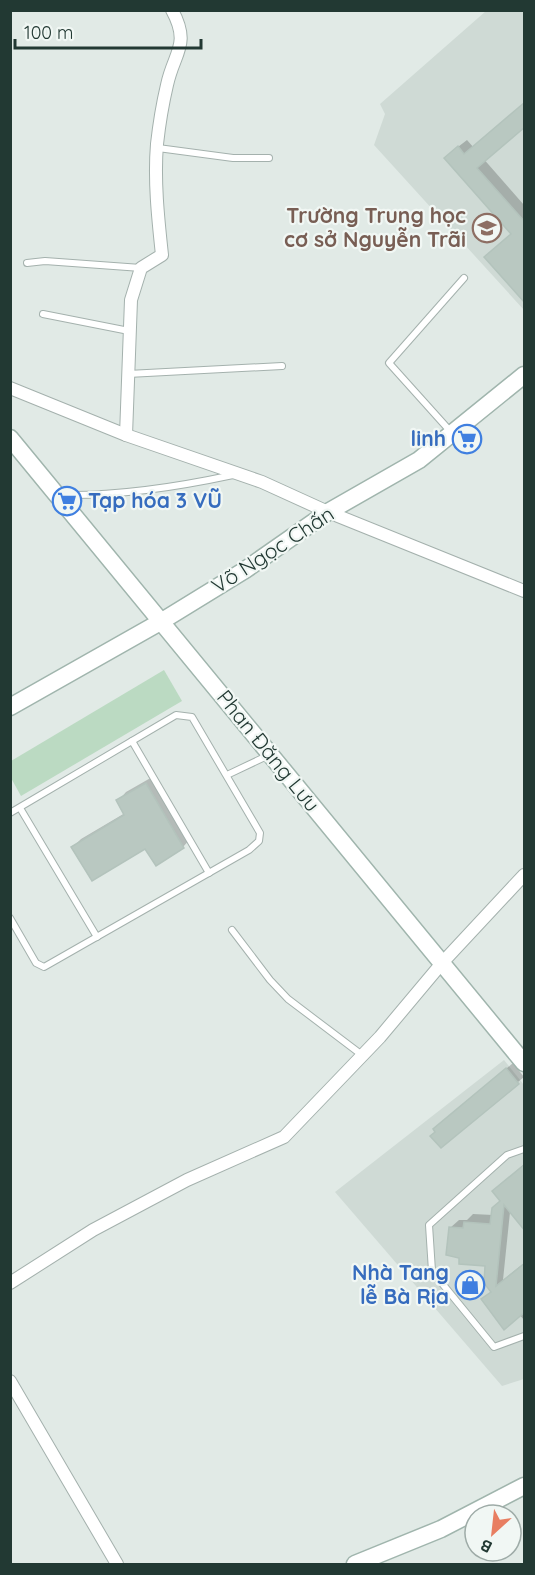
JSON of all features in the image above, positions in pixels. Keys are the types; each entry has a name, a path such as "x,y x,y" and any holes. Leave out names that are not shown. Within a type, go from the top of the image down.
{"street":[{"path":"126,435 131,300 141,268 162,255 157,205 158,148 168,83 182,45 181,29 172,10"},
{"name":"Võ Ngọc Chấn","path":"10,707 162,621 245,570 328,512 419,460 525,375"},
{"path":"10,388 126,435 240,474 525,591"},
{"name":"Phan Đăng Lưu","path":"10,438 525,1064"},
{"path":"10,1283 93,1230 187,1180 284,1137 362,1056 442,963 525,875"},
{"path":"10,1381 117,1564"},
{"path":"355,1564 441,1529 525,1486"}],"lane":[{"path":"158,148 233,158 269,158"},
{"path":"27,263 45,261 141,268"},
{"path":"453,435 389,363 464,279"},
{"path":"44,314 129,331"},
{"path":"128,374 282,366"},
{"path":"58,495 82,496 179,487 240,474"},
{"path":"10,813 176,715 185,714 192,717 260,833 259,841 249,850 44,967 36,963 10,918"},
{"path":"132,741 209,873"},
{"path":"227,776 271,754"},
{"path":"20,808 97,937"},
{"path":"232,930 270,980 288,999 362,1056"},
{"path":"525,1149 507,1155 429,1225 432,1271 494,1347 525,1336"}],"shaded area":[{"name":"Trường Trung học cơ sở Nguyễn Trãi","path":"486,11 524,11 524,310 374,145 385,114 380,104"},
{"name":"Nhà Tang lễ Bà Rịa","path":"504,1060 524,1085 524,1379 502,1386 335,1192"}],"green space":[{"path":"164,670 182,701 21,796 11,778 11,761"}],"building":[{"path":"525,102 525,127 477,168 525,222 525,303 484,257 511,234 444,158 458,146 464,154"},
{"path":"146,783 184,848 156,866 145,849 92,881 71,847 124,815 116,800"},
{"path":"506,1068 519,1084 441,1148 430,1136 435,1132 433,1129"},
{"path":"525,1164 525,1231 504,1205 496,1286 525,1263 525,1312 504,1330 481,1299 491,1292 484,1283 485,1266 459,1264 459,1258 446,1255 449,1227 463,1228 464,1222 490,1224 492,1208 500,1201 492,1191"}],"place":[{"name":"Trường Trung học cơ sở Nguyễn Trãi","path":"487,228"},
{"name":"linh","path":"467,439"},
{"name":"Tạp hóa 3 VŨ","path":"67,501"},
{"name":"Nhà Tang lễ Bà Rịa","path":"470,1285"}]}
